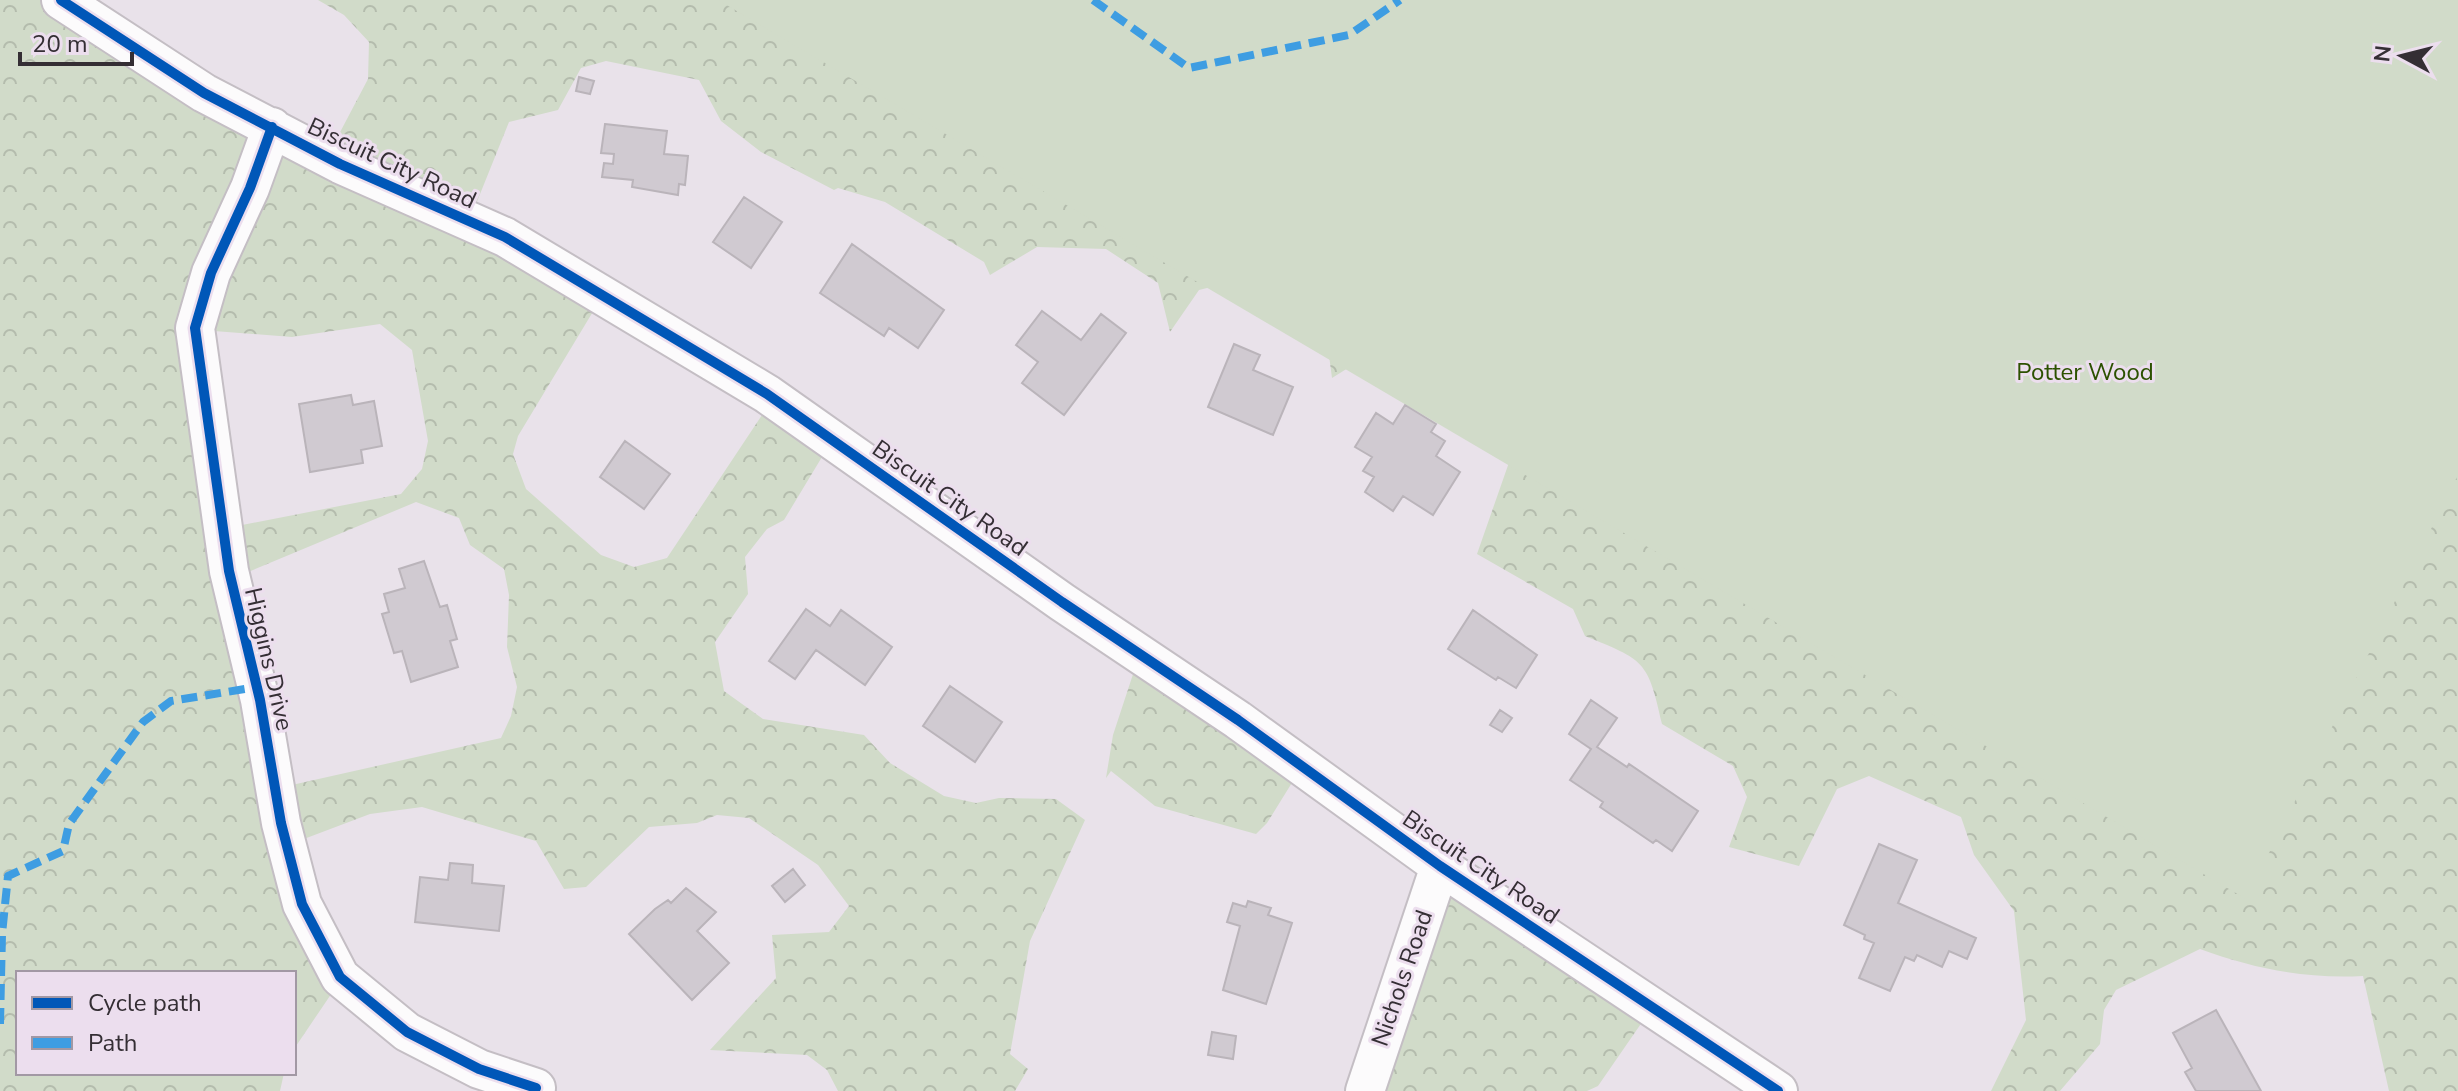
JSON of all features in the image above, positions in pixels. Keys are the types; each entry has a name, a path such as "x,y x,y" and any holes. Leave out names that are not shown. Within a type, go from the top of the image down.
{"street":[{"name":"Biscuit City Road","path":"61,0 204,93 340,164 505,237 767,394 1062,602 1238,720 1440,866 1778,1091"},
{"name":"Higgins Drive","path":"272,127 250,188 211,273 195,328 229,571 260,700 281,823 302,904 340,977 407,1032 479,1069 536,1088"},
{"name":"Nichols Road","path":"1365,1091 1440,866"}],"green space":[{"path":"0,0 57,0 327,157 368,79 369,42 344,15 318,0 2458,0 2458,1091 2389,1091 2363,976 2321,976 2280,971 2200,949 2116,990 2104,1010 2100,1044 2060,1091 1991,1091 2026,1020 2014,911 1974,855 1961,817 1869,776 1837,789 1799,866 1729,847 1747,797 1733,766 1662,724 1647,674 1632,658 1585,636 1573,609 1477,554 1513,451 1372,353 1332,378 1326,333 1223,284 1199,290 1170,332 1158,283 1106,249 1037,247 990,275 984,262 885,202 838,188 834,190 761,152 721,121 699,80 606,61 581,68 558,110 509,122 470,219 600,300 518,436 513,454 526,489 601,555 634,567 667,558 768,406 828,447 784,520 767,529 745,557 748,594 715,642 724,691 763,719 864,735 890,763 944,796 976,803 999,798 1056,799 1085,820 1030,941 1010,1054 1028,1069 1015,1091 838,1091 827,1070 807,1055 710,1050 776,978 772,935 829,932 849,906 818,865 749,818 717,815 697,823 649,827 586,887 564,889 536,841 422,807 370,814 288,845 340,981 296,1046 296,971 16,971 16,1075 284,1075 280,1091 0,1091","holes":["380,324 412,350 428,441 422,469 401,494 222,529 201,330 292,337","416,502 459,518 470,545 504,569 509,595 507,647 517,687 511,716 501,738 274,789 229,580"]},
{"name":"Potter Wood","path":"718,0 2458,0 2458,475 2246,899"},
{"path":"1138,659 1298,773 1267,823 1256,834 1155,806 1111,771 1106,778 1113,735"},
{"path":"1432,878 1647,1015 1598,1086 1587,1091 1364,1091"}],"building":[{"path":"579,77 594,81 590,94 576,91"},
{"path":"605,124 667,131 664,154 688,156 685,185 679,184 678,195 632,187 633,180 602,177 604,163 613,164 614,154 601,153"},
{"path":"744,197 782,222 751,268 713,242"},
{"path":"852,244 944,310 918,348 889,328 884,336 820,293"},
{"path":"1042,311 1081,340 1101,314 1126,333 1064,415 1022,383 1038,362 1016,345"},
{"path":"1234,344 1260,355 1253,370 1293,387 1273,435 1208,407"},
{"path":"351,395 353,405 374,401 382,446 361,450 363,463 310,472 299,404"},
{"path":"1405,405 1436,424 1431,432 1445,441 1436,456 1460,472 1433,515 1403,496 1393,511 1365,492 1374,477 1363,471 1372,457 1355,447 1376,413 1393,424"},
{"path":"625,441 670,474 644,509 600,477"},
{"path":"424,561 440,607 447,605 457,639 450,641 458,667 411,682 402,651 394,653 382,614 389,612 384,594 405,588 399,569"},
{"path":"806,609 830,626 841,610 892,647 865,685 816,650 795,679 769,661"},
{"path":"1473,610 1537,655 1516,688 1498,677 1496,680 1448,649"},
{"path":"950,686 1002,722 975,762 923,726"},
{"path":"1591,700 1617,718 1597,747 1627,767 1629,764 1698,811 1672,851 1656,840 1653,843 1600,807 1603,802 1570,780 1591,749 1569,734"},
{"path":"1500,710 1512,718 1502,732 1490,725"},
{"path":"1879,844 1917,860 1898,903 1976,938 1967,959 1949,951 1942,967 1917,955 1914,961 1905,957 1890,991 1859,978 1874,943 1844,925"},
{"path":"450,863 473,865 472,883 504,886 499,931 415,922 420,877 448,880"},
{"path":"793,869 805,885 785,902 772,886"},
{"path":"686,888 716,912 697,931 729,963 692,1000 629,934 655,909 668,900 671,903"},
{"path":"1248,901 1271,908 1268,915 1292,923 1266,1004 1223,990 1240,926 1227,922 1233,903 1246,907"},
{"path":"2216,1010 2261,1091 2196,1091 2185,1072 2192,1068 2173,1033"},
{"path":"1212,1032 1236,1036 1233,1059 1208,1055"}],"marked path":[{"path":"1093,0 1189,68 1349,35 1400,0"},
{"path":"0,1024 2,934 8,876 63,851 69,824 143,722 171,701 257,687"}],"cycle path":[{"path":"61,0 204,93 340,164 505,237 767,394 1062,602 1238,720 1440,866 1778,1091"},
{"path":"272,127 250,188 211,273 195,328 229,571 260,700 281,823 302,904 340,977 407,1032 479,1069 536,1088"}]}
